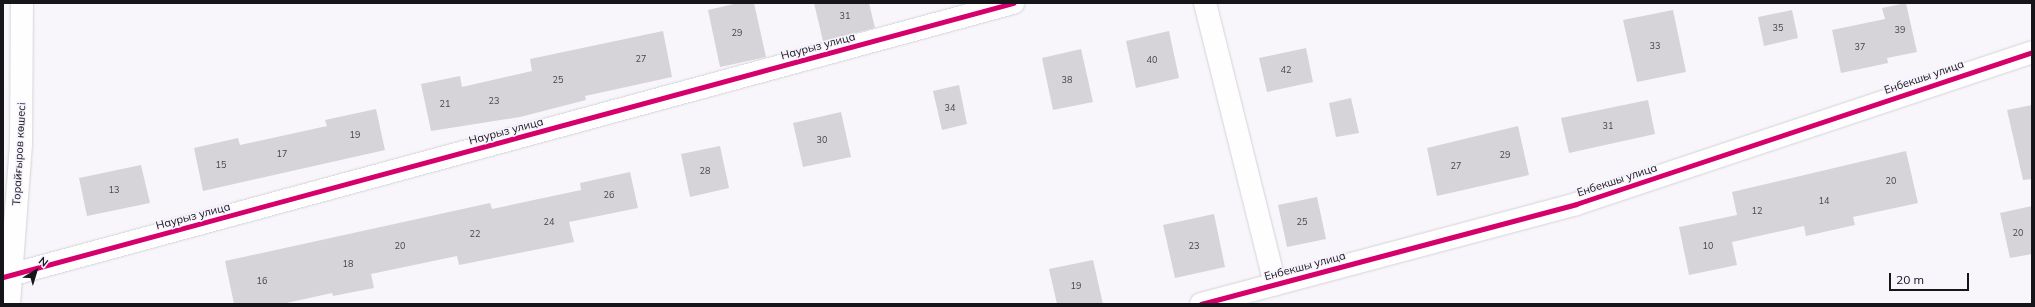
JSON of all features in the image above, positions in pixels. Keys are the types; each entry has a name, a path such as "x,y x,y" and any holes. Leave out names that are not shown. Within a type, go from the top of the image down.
{"street":[{"name":"Торайғыров көшесі","path":"8,304 7,276 21,143 22,3"},
{"name":"Наурыз улица","path":"7,276 1013,3"},
{"path":"1205,3 1275,284"},
{"name":"Енбекшы улица","path":"1201,304 1576,204 2032,52"}],"building":[{"path":"738,3 754,3 766,57 720,67 708,10"},
{"path":"814,3 869,3 875,28 823,41"},
{"path":"1906,3 1917,52 1887,58 1888,63 1841,73 1832,30 1885,19 1882,8"},
{"path":"1673,10 1686,72 1637,82 1623,20"},
{"path":"1792,10 1798,38 1764,46 1758,17"},
{"path":"663,31 672,77 585,96 586,100 520,117 431,131 421,84 460,76 462,87 532,71 530,59"},
{"path":"1169,31 1179,78 1136,88 1126,41"},
{"path":"1306,48 1313,82 1267,92 1259,58"},
{"path":"1081,49 1093,102 1053,110 1042,58"},
{"path":"959,85 967,124 942,130 933,91"},
{"path":"1351,98 1359,133 1336,137 1329,103"},
{"path":"1648,100 1655,134 1569,153 1561,118"},
{"path":"2032,105 2032,179 2023,180 2007,110"},
{"path":"376,109 385,150 203,191 194,148 238,138 240,145 327,126 325,120"},
{"path":"841,112 851,157 803,167 793,123"},
{"path":"1518,126 1529,175 1437,196 1427,148"},
{"path":"720,146 729,188 690,197 681,154"},
{"path":"1906,151 1918,203 1853,217 1855,225 1806,236 1804,226 1732,242 1737,265 1689,275 1679,227 1737,215 1732,192"},
{"path":"141,165 150,203 87,216 79,178"},
{"path":"630,172 638,208 569,222 574,242 459,265 457,256 371,274 374,288 333,296 332,293 282,304 234,304 225,261 490,203 492,209 581,190 580,183"},
{"path":"1317,197 1326,239 1287,247 1278,205"},
{"path":"2032,206 2032,254 2010,258 2000,213"},
{"path":"1214,214 1225,267 1175,278 1163,225"},
{"path":"1093,260 1103,304 1057,304 1049,269"}],"cycle path":[{"path":"3,277 1013,3"},
{"path":"1201,304 1576,204 2032,52"}]}
